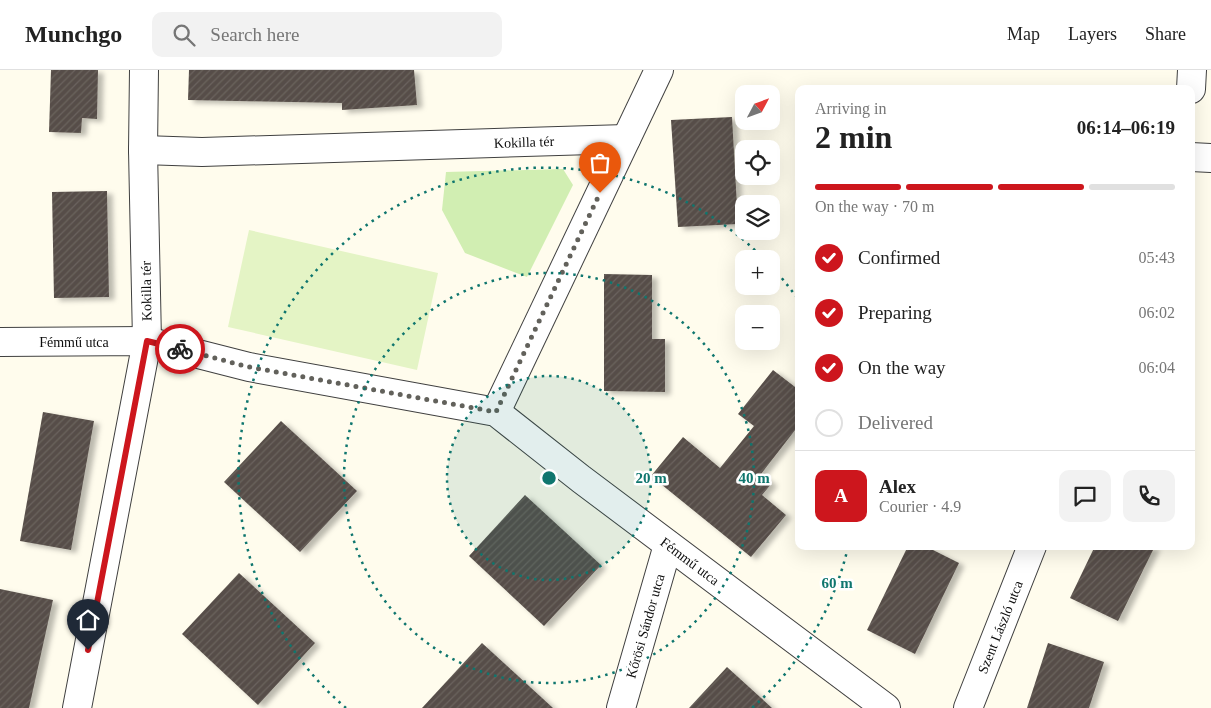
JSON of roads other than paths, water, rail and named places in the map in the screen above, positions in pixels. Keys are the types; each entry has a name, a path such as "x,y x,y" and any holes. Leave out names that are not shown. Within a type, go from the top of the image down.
{"street":[{"path":"143,150 144,70"},
{"path":"496,412 659,70"},
{"path":"1191,85 1192,70"},
{"name":"Kokilla tér","path":"496,412 249,367 147,341 143,150 202,152 626,139"},
{"path":"1195,157 1211,158"},
{"path":"77,708 147,341"},
{"name":"Fémmű utca","path":"0,342 147,341"},
{"name":"Fémmű utca","path":"496,412 581,479 886,708"},
{"name":"Kőrösi Sándor utca","path":"621,708 668,545"},
{"name":"Szent László utca","path":"968,708 1030,550"}]}
